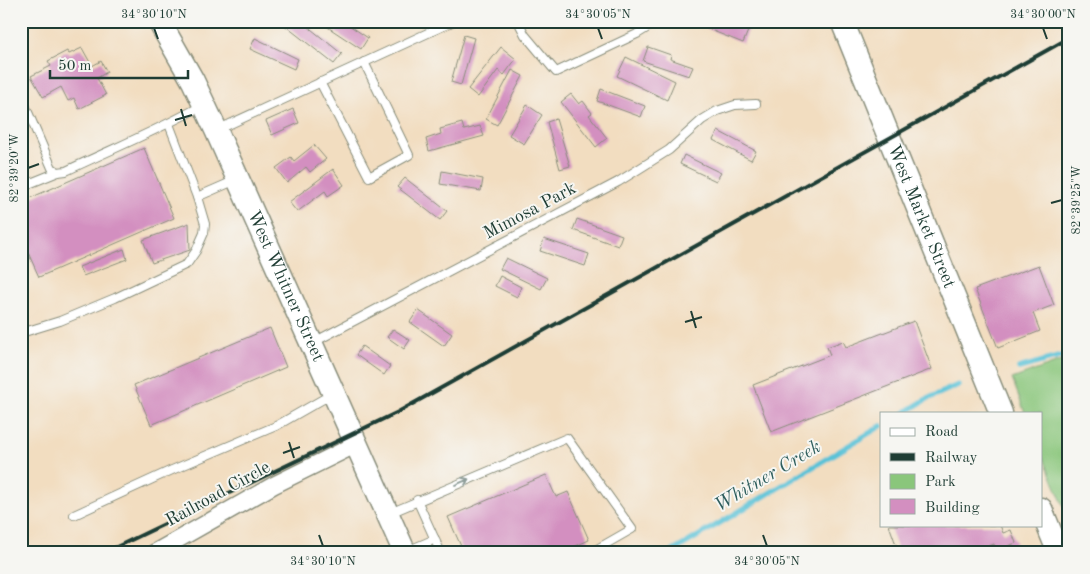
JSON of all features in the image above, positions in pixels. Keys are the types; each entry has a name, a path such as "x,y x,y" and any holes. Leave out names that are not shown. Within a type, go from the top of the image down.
{"main road":[{"name":"West Whitner Street","path":"158,21 193,81 216,130 405,552"},
{"name":"West Market Street","path":"842,21 1001,412"},
{"path":"1042,511 1059,553"}],"street":[{"name":"Railroad Circle","path":"154,553 274,485 357,444"}],"lane":[{"path":"216,130 454,21"},
{"path":"518,21 525,36 556,72 637,34 658,21"},
{"path":"320,82 369,177 409,155 364,62"},
{"path":"21,96 52,168 58,172"},
{"name":"Mimosa Park","path":"312,343 618,182 668,150 702,120 717,111 735,106 756,104"},
{"path":"21,188 58,172 66,171 134,138 169,124 204,105"},
{"path":"21,334 96,306 187,264 196,251 204,233 205,224 197,197 169,124"},
{"path":"197,197 238,178"},
{"path":"74,515 172,470 276,426 334,392"},
{"path":"388,514 417,500 567,438 632,529 590,553"},
{"path":"417,500 441,553"},
{"path":"405,552 435,539"}],"green space":[{"path":"1069,358 1069,519 1042,454 1042,412 1025,412 1012,379"}],"building":[{"path":"285,21 301,21 342,54 334,64 283,24"},
{"path":"321,21 343,21 368,38 361,49"},
{"path":"385,21 401,21 396,28"},
{"path":"699,21 737,21 750,26 743,43 698,25"},
{"path":"464,35 474,38 461,85 451,82"},
{"path":"255,38 298,59 294,69 250,49"},
{"path":"501,47 516,59 504,75 498,70 478,97 468,89"},
{"path":"648,47 671,55 670,59 693,67 689,76 643,61"},
{"path":"82,48 92,66 101,61 107,72 97,78 106,95 79,109 74,98 68,101 61,87 43,97 31,76 51,66 48,61 67,51 69,54"},
{"path":"626,57 675,81 667,100 617,76"},
{"path":"512,70 523,76 497,125 486,119"},
{"path":"601,89 645,106 641,117 597,101"},
{"path":"571,94 579,104 583,101 592,113 589,115 607,138 596,147 561,102"},
{"path":"527,105 542,115 524,144 509,135"},
{"path":"293,109 299,123 272,135 266,121"},
{"path":"556,119 570,166 560,169 547,122"},
{"path":"462,123 464,130 480,126 484,136 429,151 426,139 441,134 440,129"},
{"path":"718,131 756,151 751,160 713,140"},
{"path":"314,145 326,159 310,172 306,167 287,183 276,168 291,157 294,161"},
{"path":"144,148 174,218 39,277 26,248 21,250 21,202"},
{"path":"684,155 721,173 716,181 680,164"},
{"path":"333,169 344,185 328,196 325,191 297,212 289,202"},
{"path":"442,171 483,179 481,191 440,184"},
{"path":"405,178 447,211 440,220 397,187"},
{"path":"577,219 622,235 618,246 573,230"},
{"path":"189,223 190,250 152,263 143,240"},
{"path":"544,239 589,254 585,266 540,251"},
{"path":"124,249 127,259 83,276 79,267"},
{"path":"506,258 547,278 541,289 500,269"},
{"path":"1039,265 1054,305 1033,313 1040,331 998,348 975,289"},
{"path":"500,276 521,287 517,297 495,286"},
{"path":"418,310 452,334 444,346 410,322"},
{"path":"914,321 932,369 771,432 753,385 830,355 827,347 843,341 846,347"},
{"path":"270,328 286,367 151,425 134,385"},
{"path":"393,329 410,340 404,349 387,337"},
{"path":"362,346 390,366 384,375 356,355"},
{"path":"546,475 556,497 568,492 589,540 560,553 464,553 448,517"},
{"path":"889,526 1000,526 1003,533 1011,530 1016,543 996,551 994,544 970,553 899,553"}],"waterway":[{"name":"Whitner Creek","path":"1019,368 1069,354"},
{"name":"Whitner Creek","path":"906,412 925,400 958,385"},
{"name":"Whitner Creek","path":"670,553 880,427"}],"railway":[{"path":"104,553 398,412 1069,38"}]}
